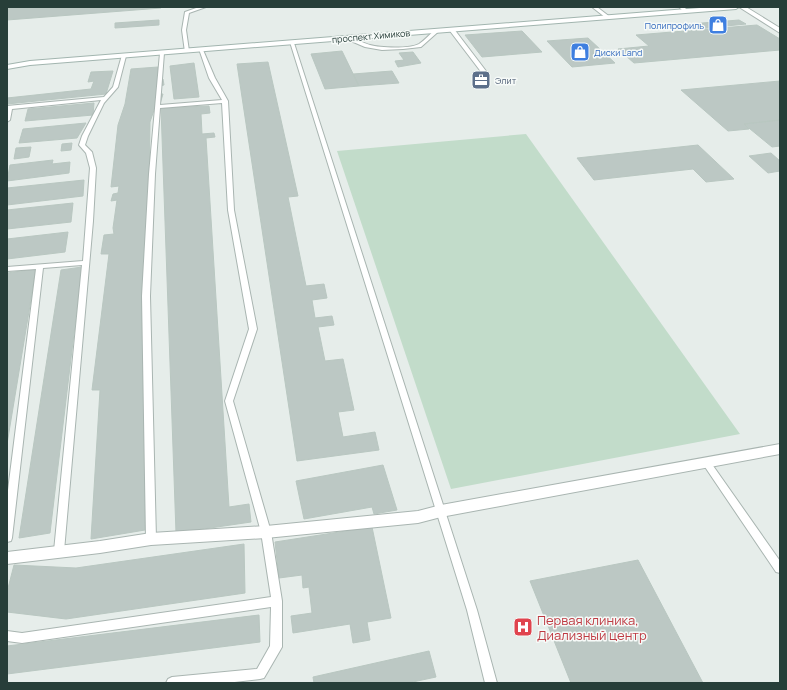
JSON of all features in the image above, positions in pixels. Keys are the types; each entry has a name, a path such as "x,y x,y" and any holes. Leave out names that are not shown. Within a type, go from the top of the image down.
{"main road":[{"name":"проспект Химиков","path":"7,67 30,63 452,30 683,9 736,7"},
{"path":"742,7 780,31"},
{"path":"7,558 100,547 151,539 266,532 418,517 441,511 780,449"}],"lane":[{"path":"187,51 184,30 187,12 204,7"},
{"path":"594,7 608,17"},
{"path":"452,30 487,76"},
{"path":"346,38 367,46 382,49 403,48 419,46 437,31"},
{"path":"292,43 472,610 491,683"},
{"path":"172,683 260,674 276,646 277,601 266,532 229,401 253,329 231,210 225,101 212,78 201,50"},
{"path":"151,539 146,296 152,174 162,53"},
{"path":"59,551 86,263 93,168 90,152 82,145 85,136 106,98 115,87 124,56"},
{"path":"7,120 9,108 106,98"},
{"path":"157,107 225,101"},
{"path":"7,269 86,263"},
{"path":"7,538 40,266"},
{"path":"706,462 780,569"},
{"path":"7,636 22,638 277,601"}],"green space":[{"path":"526,134 740,434 451,489 337,151"}],"building":[{"path":"7,7 161,7 161,8 7,20"},
{"path":"159,20 159,25 115,28 115,23"},
{"path":"739,20 746,24 696,29 690,24"},
{"path":"757,25 780,39 780,50 634,63 618,49 649,46 636,35"},
{"path":"522,31 542,52 482,57 465,35"},
{"path":"588,38 615,63 572,67 547,41"},
{"path":"342,51 359,86 325,89 311,54"},
{"path":"413,52 421,63 398,67 395,61 404,60 399,53"},
{"path":"268,62 298,196 288,197 306,286 324,284 327,298 312,300 315,318 332,316 334,325 318,327 325,361 343,359 354,410 338,412 343,437 375,432 379,450 297,461 237,64"},
{"path":"194,63 199,97 174,99 170,66"},
{"path":"158,67 159,80 163,79 164,85 159,86 158,94 163,94 160,104 156,104 150,122 145,530 91,539 100,390 92,390 109,254 101,254 104,235 114,234 113,228 117,200 111,201 113,194 118,193 119,186 111,187 118,125 125,104 131,69"},
{"path":"113,71 106,94 7,104 7,98 91,89 94,81 88,82 91,72"},
{"path":"392,71 399,83 359,86 353,74"},
{"path":"780,81 780,120 744,124 749,129 728,131 681,90"},
{"path":"94,103 93,115 25,121 28,109"},
{"path":"209,106 210,113 201,114 202,134 214,133 215,137 206,138 229,507 249,504 251,522 176,533 161,108"},
{"path":"780,120 780,146 772,147 744,124"},
{"path":"86,123 77,138 19,143 23,129"},
{"path":"72,143 71,150 61,151 62,144"},
{"path":"698,145 734,179 706,182 693,169 594,180 577,158"},
{"path":"31,147 29,157 14,159 16,148"},
{"path":"771,153 780,161 780,171 768,173 749,156"},
{"path":"53,160 52,164 70,162 69,173 7,181 10,165"},
{"path":"84,180 83,196 7,205 7,188"},
{"path":"73,203 71,222 7,229 7,210"},
{"path":"68,232 65,252 7,259 7,239"},
{"path":"82,267 50,533 19,538 61,270"},
{"path":"36,269 7,444 7,273"},
{"path":"383,465 397,510 374,514 372,507 304,519 296,481"},
{"path":"372,527 391,618 367,622 370,640 353,643 350,624 293,633 291,616 312,613 309,587 303,588 302,575 279,578 275,542"},
{"path":"244,544 245,593 66,619 7,612 7,592 14,565 76,568"},
{"path":"638,560 703,683 571,683 530,581"},
{"path":"259,615 260,642 7,674 7,646"},
{"path":"429,651 436,677 408,683 314,683 313,677"}],"place":[{"name":"Полипрофиль","path":"718,25"},
{"name":"Диски Land","path":"580,52"},
{"name":"Элит","path":"481,80"},
{"name":"Первая клиника, Диализный центр","path":"523,627"}]}
